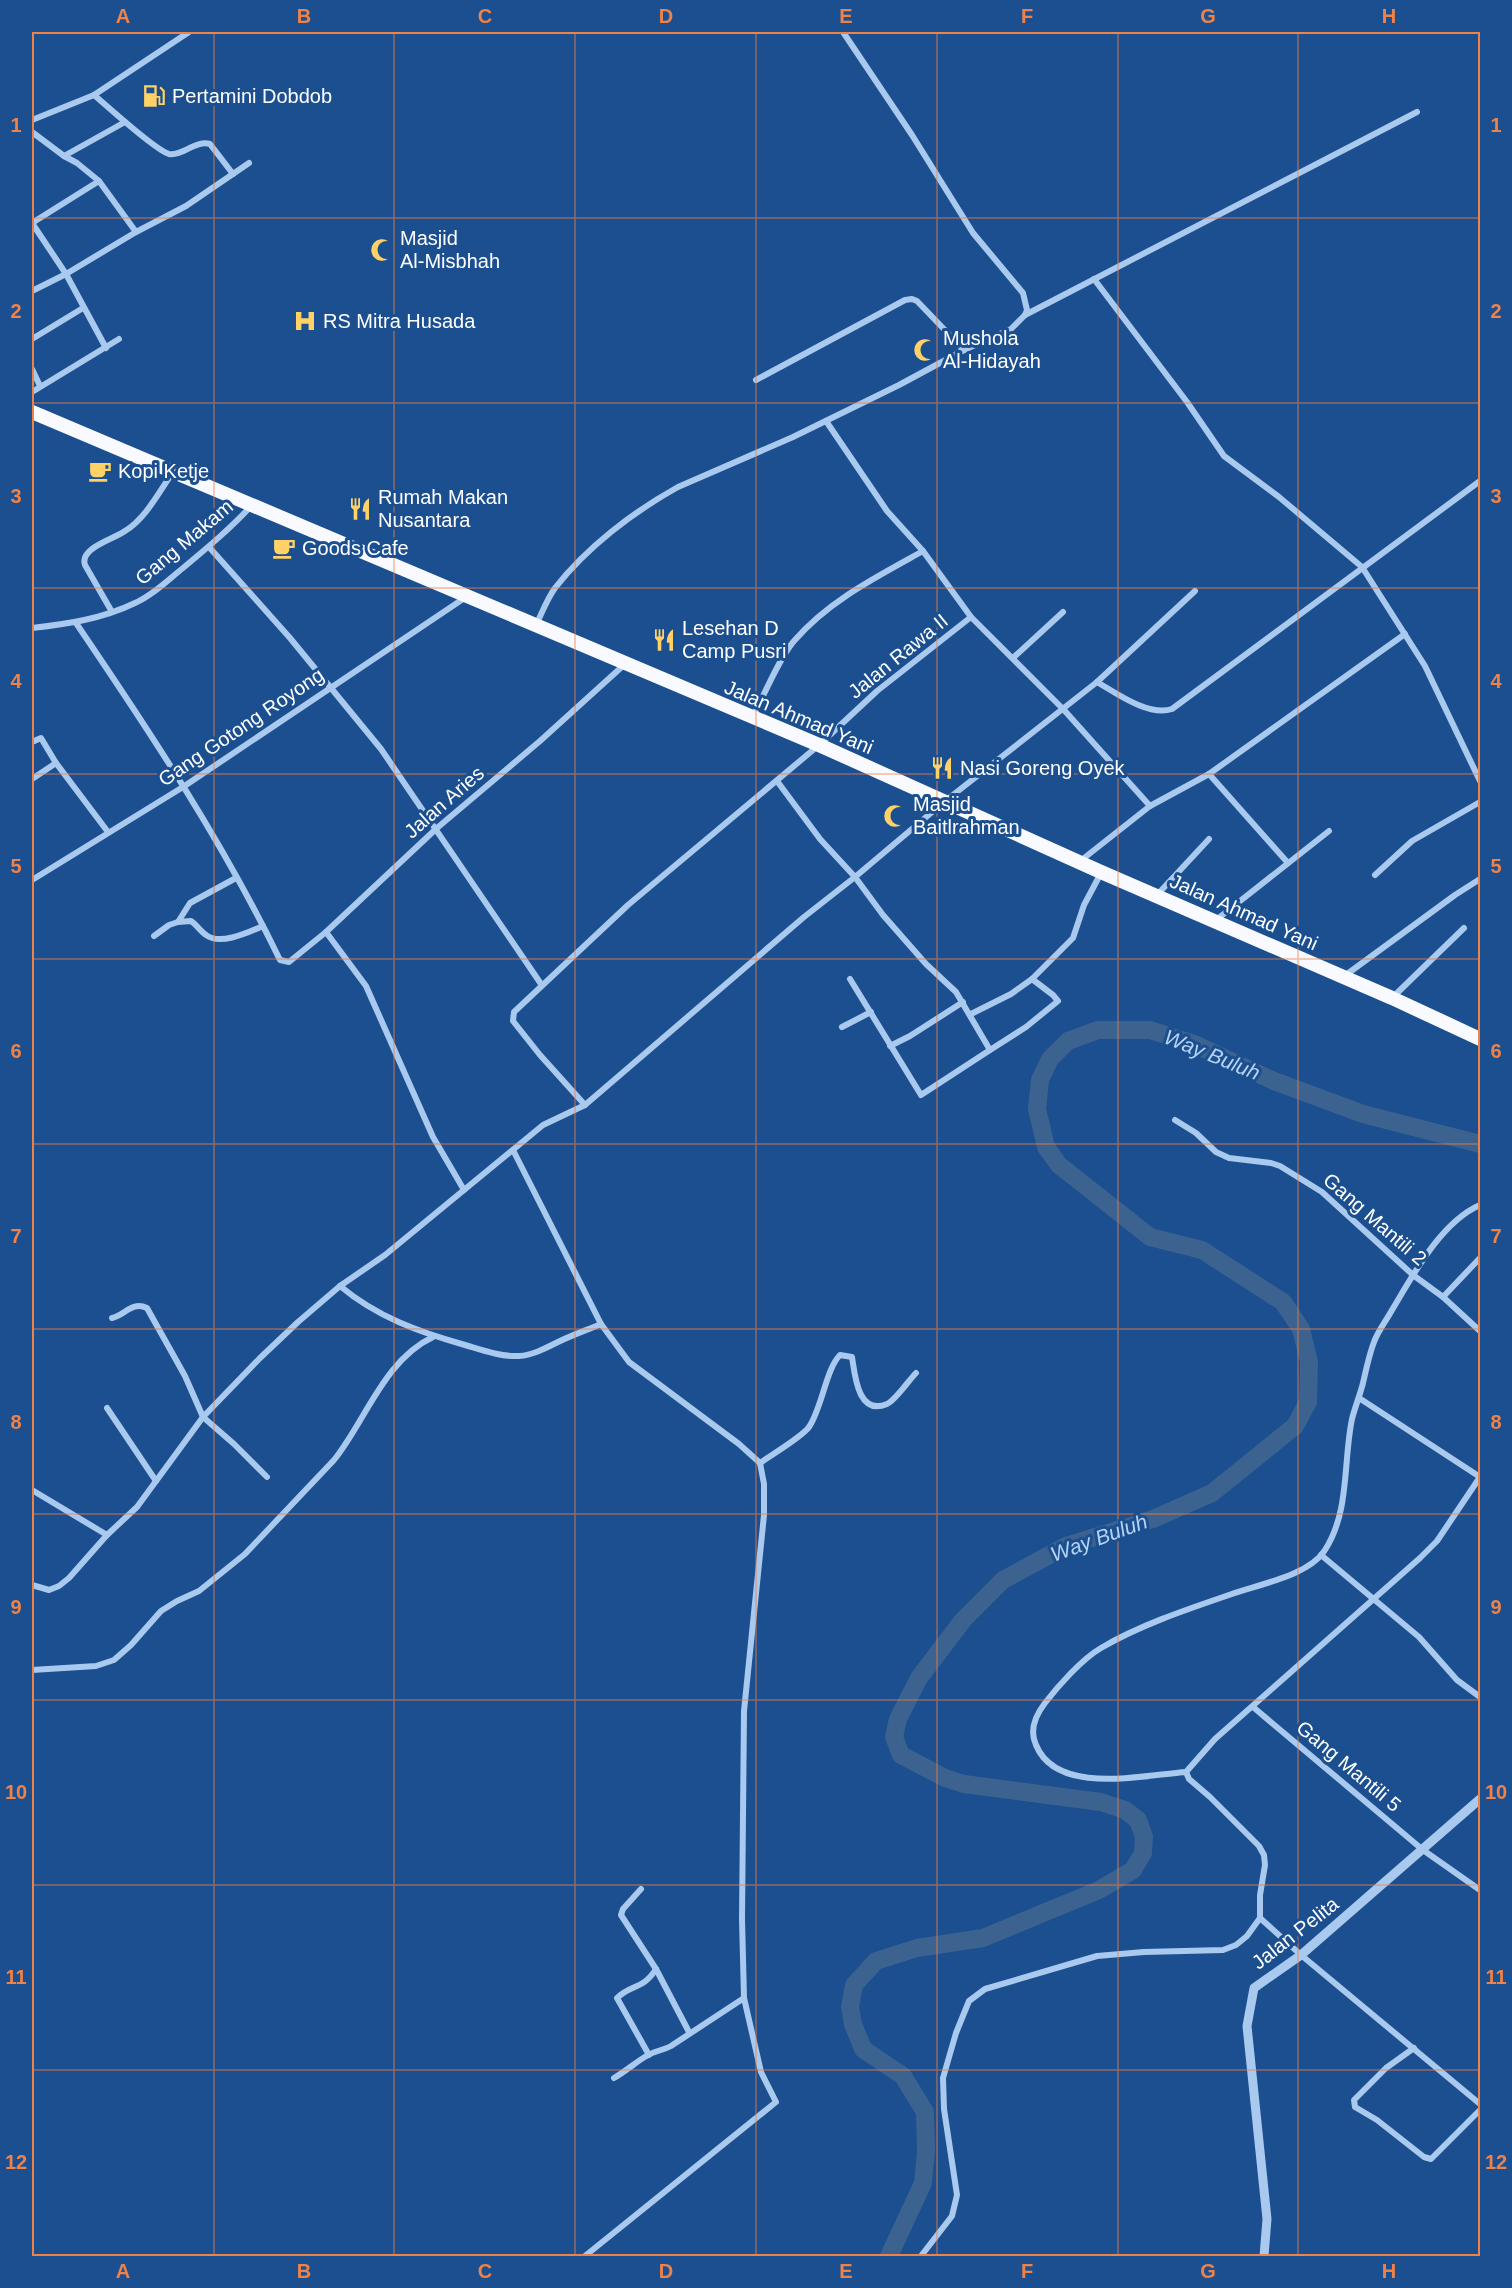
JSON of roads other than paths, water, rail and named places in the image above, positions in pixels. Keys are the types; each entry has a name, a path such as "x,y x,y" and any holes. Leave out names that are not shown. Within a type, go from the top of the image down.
{"highway":[{"name":"Jalan Ahmad Yani","path":"32,412 819,745 1480,1039"}],"street":[{"path":"32,120 94,95 189,32"},
{"path":"843,32 912,135 973,233 1023,294 1027,310 1025,315"},
{"path":"94,95 125,122 170,154 204,142 210,144 233,174"},
{"path":"535,626 554,589 584,557 644,507 678,487 773,446 964,350 1011,329 1025,315 1417,112"},
{"path":"63,156 125,122"},
{"path":"32,132 99,181 136,232"},
{"path":"32,291 186,206 249,163"},
{"path":"99,181 32,223 66,274 106,348"},
{"path":"1094,279 1187,402 1224,456 1280,497 1362,567 1436,688 1480,781"},
{"path":"756,380 912,298 964,350"},
{"path":"32,339 83,308"},
{"path":"32,392 119,339"},
{"path":"32,369 40,386"},
{"path":"826,420 887,511 922,551 971,617 1064,710 1150,806"},
{"path":"112,612 85,565 83,560 85,555 135,524 173,471"},
{"path":"1097,682 1130,701 1158,711 1172,709 1480,481"},
{"name":"Gang Makam","path":"32,628 76,623 135,604 154,592 209,547 252,505"},
{"path":"209,547 331,686 381,749 541,984"},
{"path":"752,718 795,639 857,588 922,551"},
{"path":"32,1587 49,1590 59,1586 137,1507 203,1417 260,1358 340,1286 385,1255 543,1125 585,1105 804,917 944,802 1064,710 1195,591"},
{"name":"Gang Gotong Royong","path":"32,880 183,787 466,596"},
{"path":"1013,658 1063,612"},
{"name":"Jalan Rawa II","path":"585,1105 513,1021 514,1011 628,905 777,781 878,691 971,617"},
{"path":"76,623 183,787 263,926 244,934 214,938 207,936 191,921 178,922 169,925 154,936"},
{"path":"1079,862 1150,806 1209,774 1405,634"},
{"name":"Jalan Aries","path":"263,926 280,960 289,962 326,932 436,828 540,741 625,664"},
{"path":"32,742 41,738 56,763 108,832"},
{"path":"32,779 56,763"},
{"path":"1209,774 1288,863"},
{"path":"777,781 820,838 855,877 903,938 956,992 971,1014 990,1050"},
{"path":"1375,874 1412,841 1480,802"},
{"path":"1216,921 1329,831"},
{"path":"1157,895 1209,839"},
{"path":"971,1014 1011,994 1032,979 1073,938 1084,905 1101,872"},
{"path":"178,922 190,903 236,878"},
{"path":"1342,977 1480,879"},
{"path":"1392,998 1464,928"},
{"path":"326,932 366,986 433,1137 464,1190"},
{"path":"850,979 872,1011 890,1046 921,1095 1026,1027 1058,1001 1032,979"},
{"path":"890,1046 963,1002"},
{"path":"842,1027 872,1011"},
{"name":"Gang Mantili 2","path":"1175,1120 1196,1133 1216,1152 1237,1160 1280,1166 1322,1191 1413,1275 1443,1297 1480,1331"},
{"path":"513,1150 601,1324 616,1347 628,1362 739,1444 760,1463 764,1484 764,1515 744,1711 742,1919 744,1998 761,2072 776,2102 585,2256"},
{"path":"1359,1398 1480,1477 1437,1541 1215,1739 1186,1772 1124,1778 1085,1778 1068,1775 1054,1768 1037,1749 1032,1734 1037,1713 1059,1685 1100,1649 1148,1626 1227,1595 1282,1579 1318,1559 1331,1539 1341,1508 1352,1419 1374,1342 1413,1275 1435,1244 1466,1211 1480,1205"},
{"path":"1443,1297 1480,1258"},
{"path":"340,1286 370,1308 398,1323 433,1337 488,1351 521,1356 543,1350 601,1324"},
{"path":"112,1318 140,1304 147,1308 185,1376 203,1417 234,1444 267,1478"},
{"path":"32,1670 96,1666 114,1660 131,1645 160,1611 177,1600 199,1592 232,1565 344,1448 382,1386 402,1361 415,1348 433,1337"},
{"path":"760,1463 808,1428 826,1390 833,1362 840,1355 852,1357 859,1391 866,1402 874,1406 889,1404 916,1373"},
{"path":"106,1408 156,1481"},
{"path":"32,1490 107,1535"},
{"path":"1321,1555 1419,1637 1457,1680 1480,1697"},
{"name":"Gang Mantili 5","path":"1253,1707 1423,1850 1480,1890"},
{"path":"921,2256 952,2216 957,2195 944,2109 943,2078 956,2033 969,2001 985,1989 1097,1956 1223,1950 1236,1945 1247,1936 1260,1918 1264,1855 1259,1846 1189,1779 1186,1772"},
{"name":"Jalan Pelita","path":"1263,2256 1267,2219 1247,2026 1254,1988 1301,1955 1480,1799"},
{"path":"641,1889 623,1909 621,1915 656,1969 689,2032"},
{"path":"1260,1918 1480,2104"},
{"path":"649,2055 617,1998 622,1993 650,1979 656,1969"},
{"path":"614,2078 631,2069 649,2055 661,2052 744,1998"},
{"path":"1414,2048 1379,2073 1354,2100 1354,2107 1377,2120 1424,2157 1431,2159 1480,2110"}],"waterway":[{"name":"Way Buluh","path":"889,2256 923,2183 926,2150 925,2112 903,2076 863,2049 853,2024 850,2007 854,1985 876,1961 917,1948 983,1938 1099,1890 1133,1870 1143,1853 1144,1837 1138,1820 1125,1810 1101,1802 964,1784 945,1778 901,1755 894,1737 898,1719 919,1678 963,1620 1003,1580 1066,1546 1153,1519 1212,1493 1295,1426 1308,1402 1309,1362 1301,1329 1283,1302 1202,1250 1150,1237 1059,1165 1046,1147 1037,1109 1040,1080 1050,1059 1068,1041 1098,1030 1150,1030 1194,1044 1274,1081 1363,1114 1480,1144"}],"place":[{"name":"Pertamini Dobdob","path":"154,96"},
{"name":"Masjid Al-Misbhah","path":"382,250"},
{"name":"RS Mitra Husada","path":"305,321"},
{"name":"Mushola Al-Hidayah","path":"925,350"},
{"name":"Kopi Ketje","path":"100,471"},
{"name":"Rumah Makan Nusantara","path":"360,509"},
{"name":"Goods Cafe","path":"284,548"},
{"name":"Lesehan D Camp Pusri","path":"664,640"},
{"name":"Nasi Goreng Oyek","path":"942,768"},
{"name":"Masjid Baitlrahman","path":"895,816"}]}
